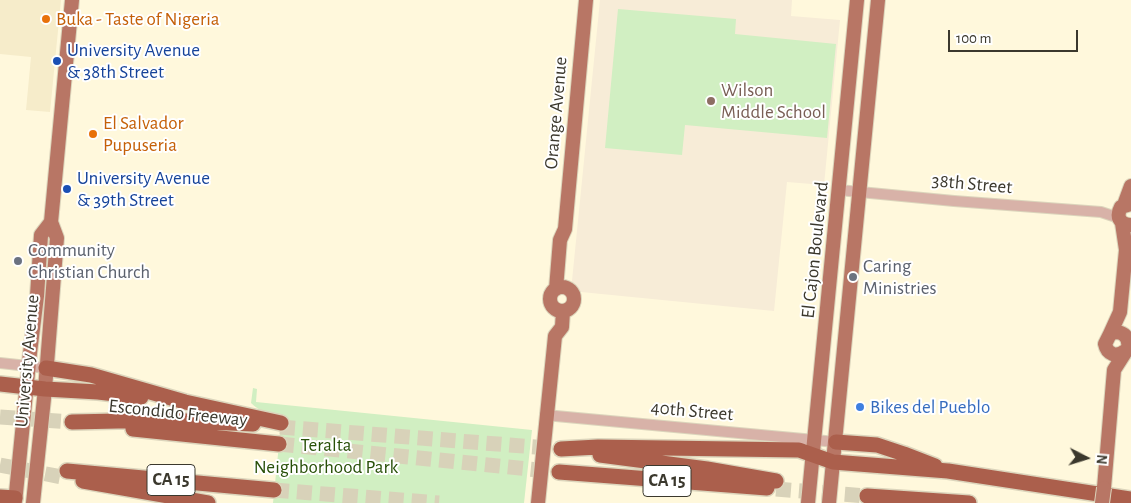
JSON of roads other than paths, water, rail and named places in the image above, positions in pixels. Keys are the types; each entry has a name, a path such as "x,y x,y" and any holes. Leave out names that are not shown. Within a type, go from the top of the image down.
{"highway":[{"path":"46,368 91,374 185,402"},
{"path":"0,384 98,392 185,402"},
{"name":"Escondido Freeway","path":"185,402 281,425 164,420 72,422 279,444"},
{"path":"836,442 877,446 904,454 948,472"},
{"name":"CA 15","path":"559,472 776,485 707,469 561,449 598,447 798,450 814,456"},
{"path":"814,456 833,462 948,472 1131,499"},
{"name":"CA 15","path":"208,503 67,475 274,490"},
{"path":"866,496 969,503"},
{"path":"0,497 18,501"}],"main road":[{"name":"University Avenue","path":"34,503 57,238 51,222 72,0"},
{"name":"Orange Avenue","path":"561,288 569,240 565,229 586,0"},
{"name":"El Cajon Boulevard","path":"808,503 858,0"},
{"name":"El Cajon Boulevard","path":"830,503 878,0"},
{"path":"1102,503 1114,370 1105,344 1120,312 1129,243 1125,214 1131,186"},
{"name":"University Avenue","path":"18,501 26,387 37,296 41,236 51,222"},
{"path":"561,288 571,291 574,299 570,308 558,309 551,302 551,295 561,288"},
{"path":"538,503 555,336 552,326 558,309"},
{"path":"1114,370 1128,344 1120,312"},
{"path":"1110,334 1117,332 1126,336"},
{"path":"1108,351 1114,355 1125,351"}],"street":[{"name":"38th Street","path":"839,190 1125,214"},
{"path":"0,362 46,368"},
{"name":"40th Street","path":"546,415 836,442"}],"tunnel":[{"path":"0,417 72,422"},
{"path":"280,427 561,449"},
{"path":"279,444 559,472"},
{"path":"0,465 67,478"},
{"path":"776,489 867,496"},
{"path":"274,490 439,503"}],"place":[{"name":"Buka - Taste of Nigeria","path":"46,19"},
{"name":"University Avenue & 38th Street","path":"57,61"},
{"name":"Wilson Middle School","path":"711,101"},
{"name":"El Salvador Pupuseria","path":"93,134"},
{"name":"University Avenue & 39th Street","path":"67,189"},
{"name":"Community Christian Church","path":"18,261"},
{"name":"Caring Ministries","path":"853,277"},
{"name":"Bikes del Pueblo","path":"860,407"}],"park label":[{"name":"Teralta Neighborhood Park","path":"326,456"}]}
